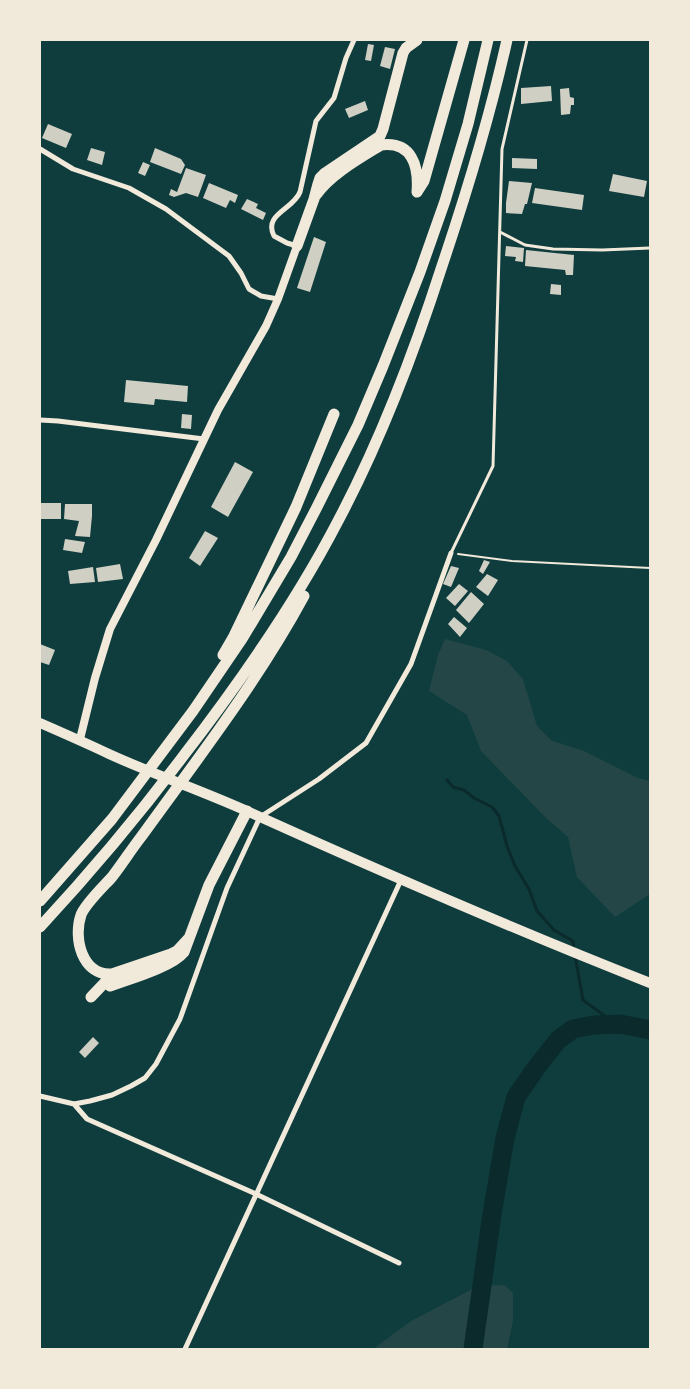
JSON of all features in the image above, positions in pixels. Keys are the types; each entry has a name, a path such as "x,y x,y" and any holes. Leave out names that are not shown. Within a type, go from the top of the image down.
{"highway":[{"path":"297,246 320,178 380,136 402,54 406,48 417,40"},
{"path":"314,199 329,181 359,159 385,144 403,147 409,153 418,179 416,192 424,181 464,40"},
{"path":"40,901 112,820 192,711 265,602 316,509 358,425 400,324 445,201 468,124 488,40"},
{"path":"189,938 177,951 171,954 106,975 93,969 81,951 78,936 82,912 113,876 216,735 287,627 310,584 361,475 404,376 464,202 507,40"},
{"path":"192,711 234,636 296,507 334,414"},
{"path":"40,927 154,794 242,678 281,619 339,520"},
{"path":"110,986 174,962 184,952 209,884 247,811"},
{"path":"91,997 112,974"}],"main road":[{"path":"40,723 80,739 109,754 247,811 401,880 561,948 650,983"}],"street":[{"path":"80,739 95,678 110,629 156,540 218,410 266,326 278,299 297,246 274,236 271,226 277,215 298,198 316,121 334,98 346,58 354,40"},
{"path":"40,149 73,169 129,188 166,209 229,256 241,273 249,290 261,296 278,299"},
{"path":"40,420 204,439"},
{"path":"40,1096 74,1104 112,1095 145,1078 156,1064 180,1019 226,888 260,817 319,779 366,743 411,664 451,553"},
{"path":"185,1349 401,880"},
{"path":"74,1104 87,1119 256,1194 399,1263"}],"lane":[{"path":"451,553 493,466 502,149 527,40"},
{"path":"500,232 526,245 553,249 602,250 650,248"}],"path":[{"path":"451,553 512,561 650,568"}],"shaded area":[{"path":"445,639 486,650 507,661 523,679 537,726 552,741 584,751 638,778 650,781 650,894 615,917 577,877 568,837 545,817 481,751 467,715 429,691 438,655"},
{"path":"504,1285 513,1293 513,1321 507,1349 373,1349 411,1321 478,1286"}],"building":[{"path":"368,44 374,45 371,61 365,60"},
{"path":"385,47 395,49 390,69 380,66"},
{"path":"551,86 552,101 521,104 521,88"},
{"path":"569,88 570,97 574,98 574,105 571,105 570,114 561,115 560,89"},
{"path":"365,101 368,110 349,118 345,109"},
{"path":"48,124 72,134 66,148 42,138"},
{"path":"91,148 105,152 102,165 87,160"},
{"path":"155,148 181,159 185,165 181,174 150,162"},
{"path":"512,158 537,159 537,169 512,168"},
{"path":"143,162 150,165 145,176 138,173"},
{"path":"186,168 206,175 198,197 186,193 174,197 169,195 171,189 177,192"},
{"path":"613,174 647,181 644,197 609,191"},
{"path":"509,181 532,183 527,204 525,204 522,214 506,213"},
{"path":"209,183 238,195 235,203 230,200 226,208 203,198"},
{"path":"535,188 584,195 582,210 532,203"},
{"path":"247,199 258,204 256,208 266,213 263,220 241,209"},
{"path":"314,237 326,242 310,292 297,288"},
{"path":"506,246 524,248 523,262 515,261 516,257 505,256"},
{"path":"526,250 574,255 573,275 566,275 565,270 525,266"},
{"path":"551,284 561,285 561,295 550,294"},
{"path":"126,380 188,386 187,402 155,399 154,405 124,402"},
{"path":"182,414 192,415 191,429 181,428"},
{"path":"235,462 253,472 228,517 211,507"},
{"path":"40,503 61,503 61,519 40,519"},
{"path":"65,504 92,504 90,537 75,536 79,521 64,519"},
{"path":"205,531 218,538 200,566 189,558"},
{"path":"65,539 85,542 82,553 63,550"},
{"path":"484,560 490,562 483,574 479,571"},
{"path":"120,564 123,579 98,582 96,568"},
{"path":"451,566 459,568 451,587 443,584"},
{"path":"93,567 95,582 70,584 68,571"},
{"path":"487,574 498,580 488,596 476,587"},
{"path":"459,584 468,591 455,606 446,598"},
{"path":"471,592 484,604 469,623 456,610"},
{"path":"454,617 467,628 460,637 448,624"},
{"path":"40,644 55,650 49,665 40,662"},
{"path":"93,1037 99,1043 85,1058 79,1052"}],"waterway":[{"path":"447,780 453,787 464,790 474,798 492,807 499,816 507,846 515,866 529,889 537,911 554,930 573,941 574,950"},
{"path":"575,956 583,1000 616,1024"},
{"path":"473,1349 492,1214 505,1138 516,1097 558,1040 573,1029 594,1025 620,1024 650,1030"}]}
